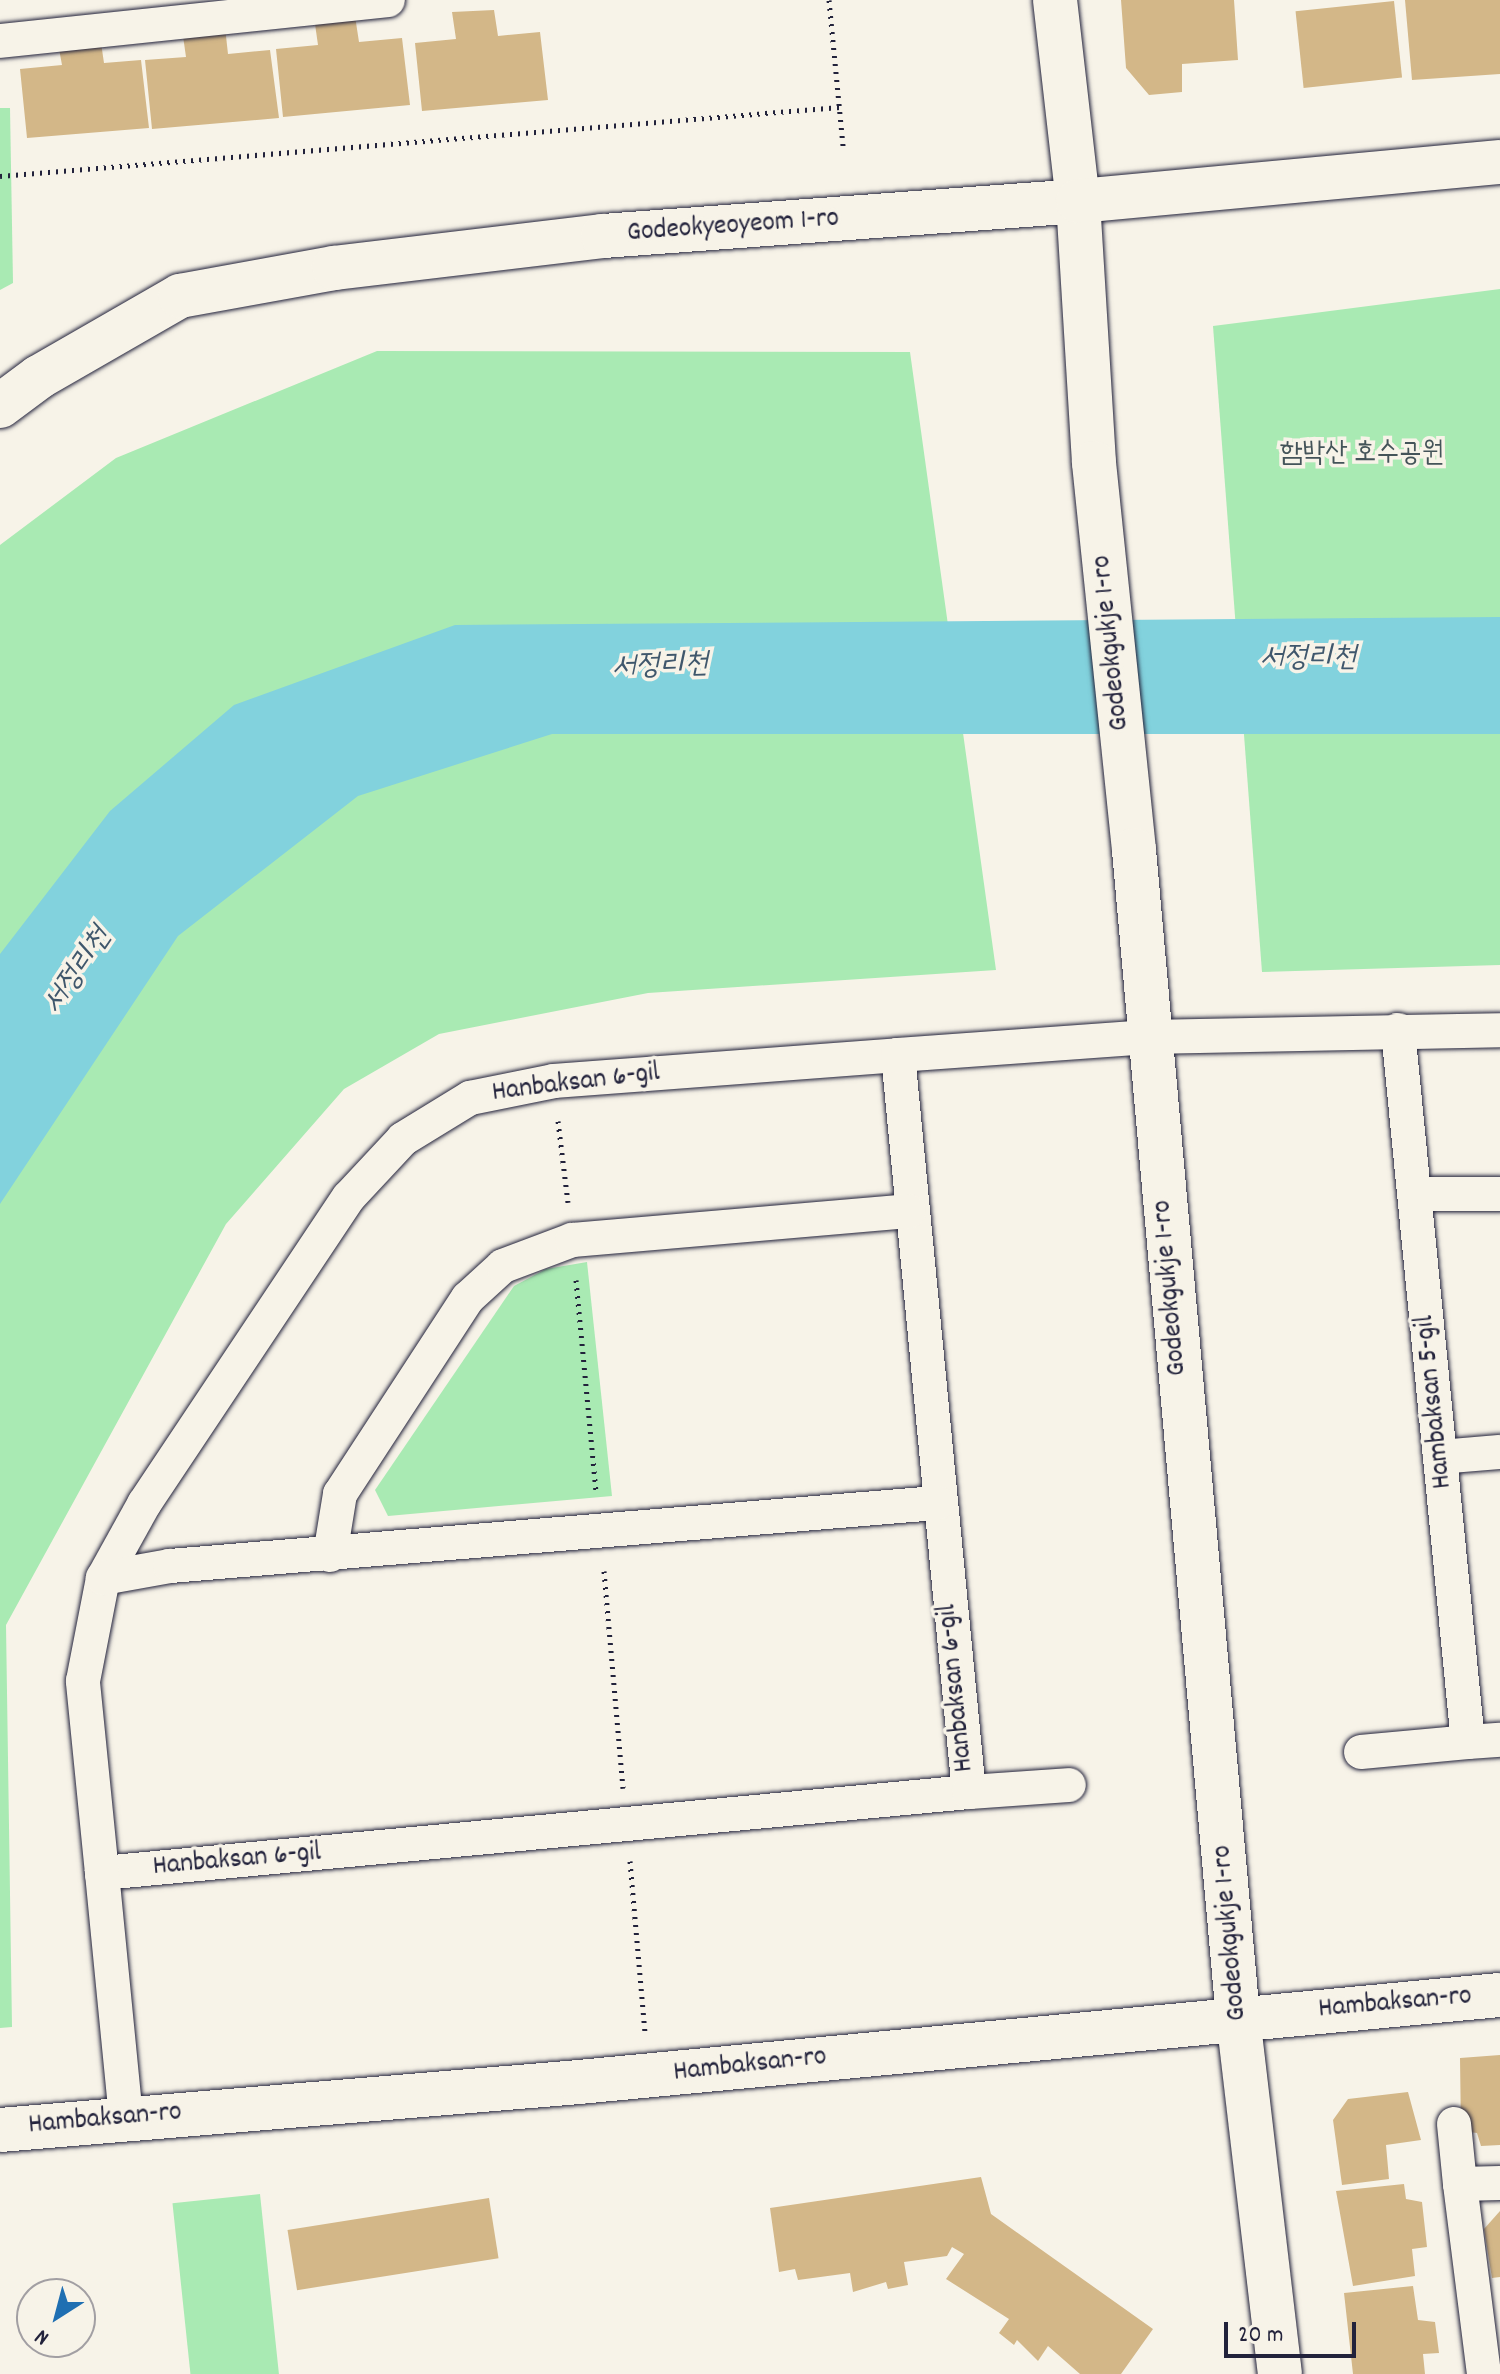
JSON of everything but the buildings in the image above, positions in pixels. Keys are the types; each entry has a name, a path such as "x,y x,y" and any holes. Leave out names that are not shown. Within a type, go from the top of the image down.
{"street":[{"path":"0,41 388,0"},
{"name":"Godeokgukje 1-ro","path":"1055,0 1078,201 1094,463 1134,850 1148,1037 1238,2017 1280,2374"},
{"name":"Godeokyeoyeom 1-ro","path":"0,406 39,377 180,296 334,268 603,236 1078,201 1500,162"},
{"name":"Hambaksan 5-gil","path":"1398,1030 1440,1457 1484,1741"},
{"path":"1148,1037 1500,1030"},
{"name":"Hanbaksan 6-gil","path":"898,1055 909,1211 937,1503 969,1792 102,1873 83,1681 103,1578 144,1504 349,1197 403,1139 470,1098 554,1081 898,1055 1148,1037"},
{"path":"1414,1194 1500,1194"},
{"path":"330,1555 340,1494 468,1298 503,1266 572,1240 909,1211"},
{"path":"1440,1457 1500,1452"},
{"path":"103,1578 170,1566 937,1503"},
{"path":"1361,1752 1484,1741"},
{"path":"969,1792 1069,1785"},
{"path":"102,1873 126,2117"},
{"name":"Hambaksan-ro","path":"0,2130 126,2117 579,2082 1238,2017 1500,1995"},
{"path":"1454,2124 1484,2374"},
{"path":"1460,2184 1500,2183"}],"path":[{"path":"829,0 843,146"},
{"path":"0,176 840,107"},
{"path":"554,1081 600,1529"}],"green space":[{"path":"0,108 10,108 13,283 0,290"},
{"name":"함박산 호수공원","path":"1500,289 1500,965 1262,972 1213,326"},
{"path":"377,351 910,352 996,970 648,993 439,1034 344,1089 226,1224 6,1625 12,2027 0,2028 0,545 116,458"},
{"path":"587,1262 612,1496 388,1516 375,1490 514,1286 546,1269"},
{"path":"260,2194 279,2374 190,2374 172,2203"}],"water":[{"name":"서정리천","path":"1500,617 1500,734 552,734 358,796 178,936 0,1204 0,954 110,811 234,705 455,625"}]}
